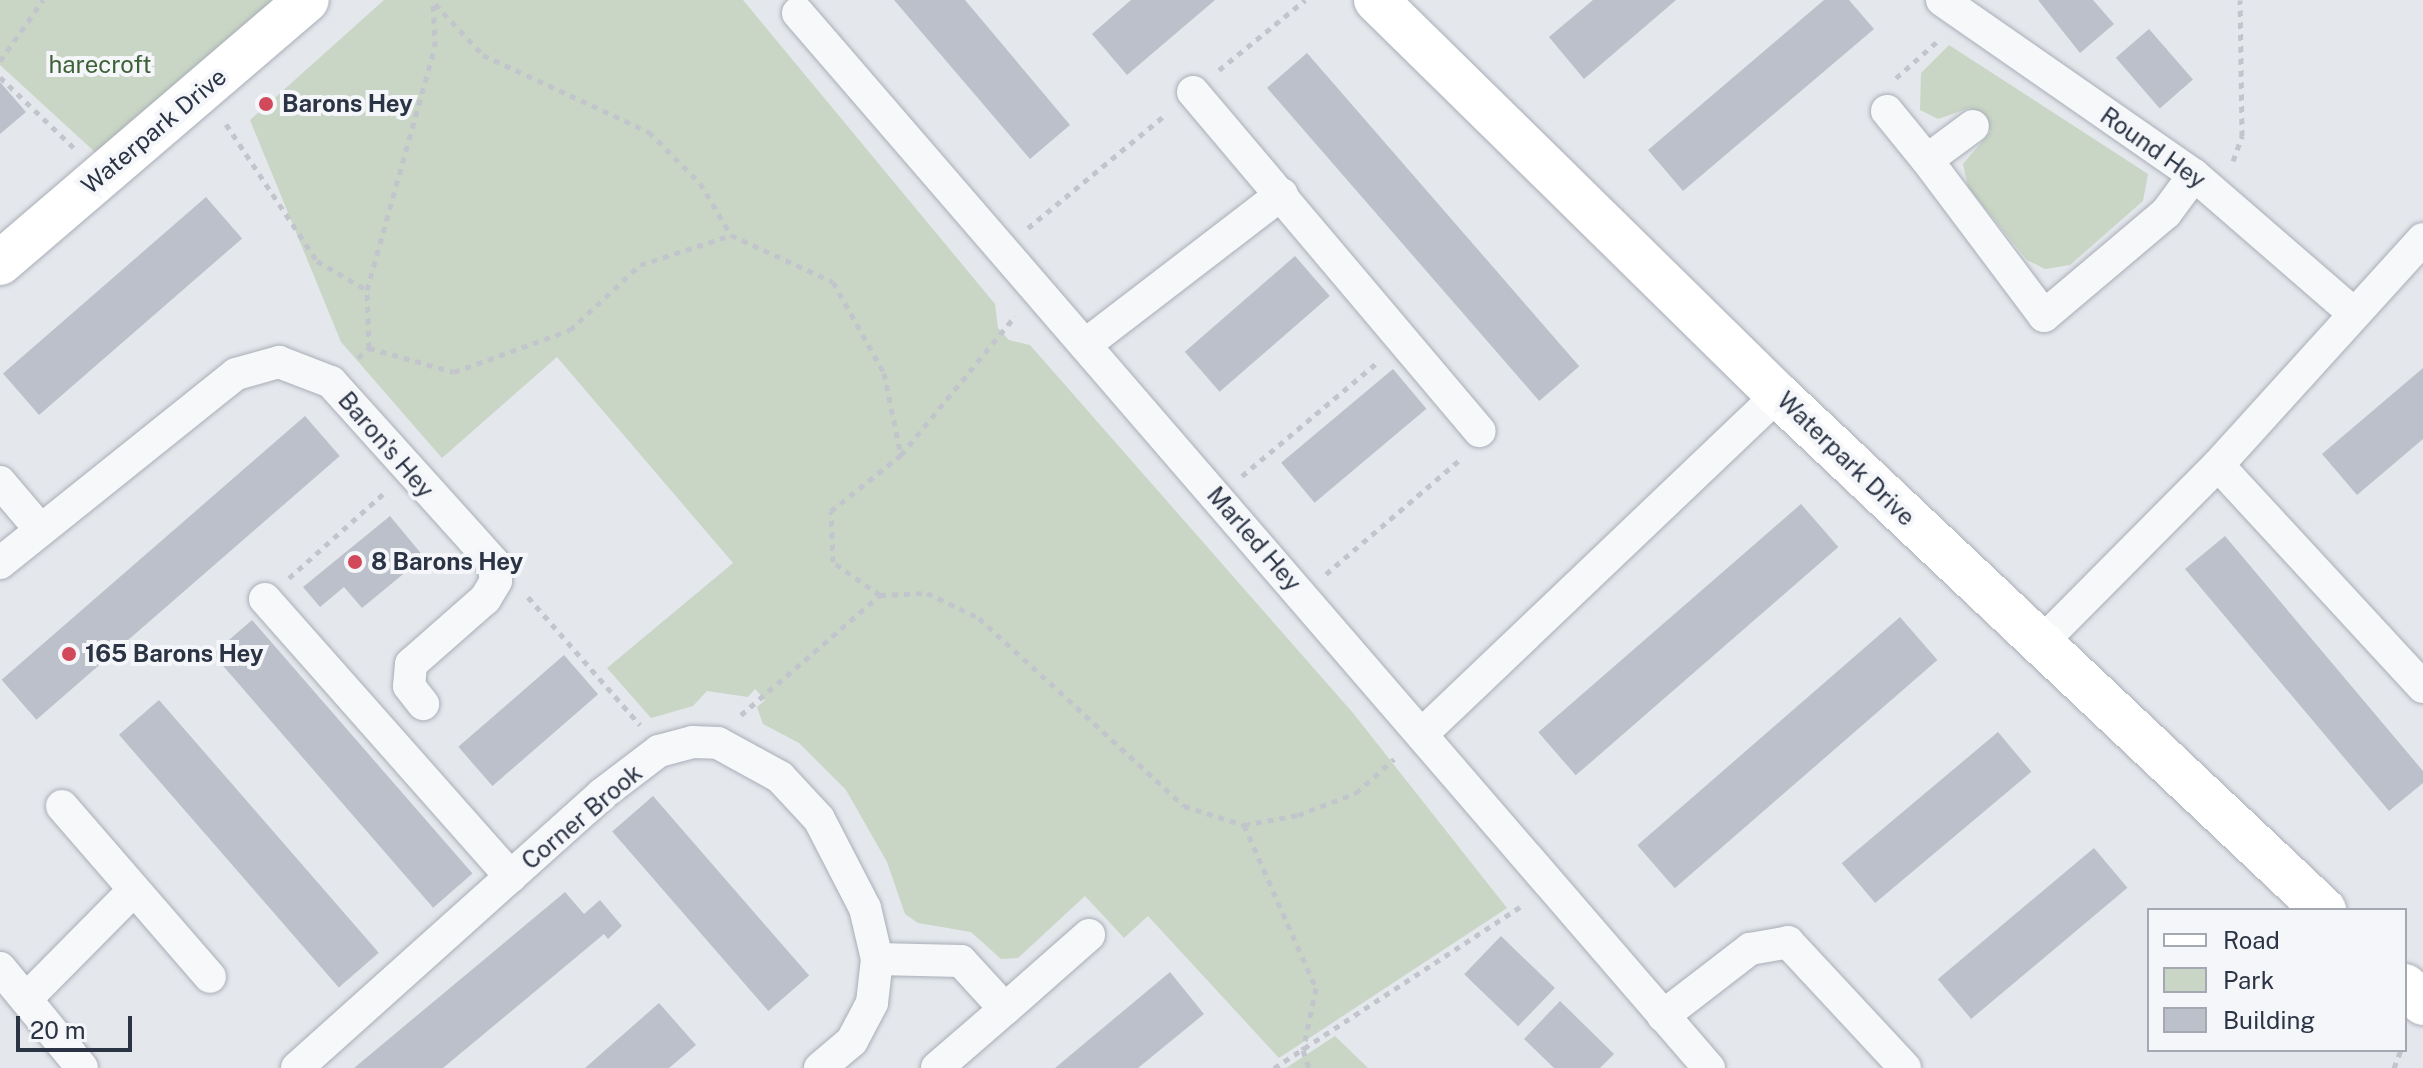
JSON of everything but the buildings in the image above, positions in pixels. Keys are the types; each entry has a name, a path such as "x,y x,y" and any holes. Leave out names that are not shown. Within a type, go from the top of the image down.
{"street":[{"name":"Waterpark Drive","path":"0,263 307,0"},
{"name":"Waterpark Drive","path":"1376,0 1778,395 2322,908"},
{"name":"Round Hey","path":"1953,9 2194,175 2352,312"},
{"name":"Marled Hey","path":"798,13 1301,595 1556,884 1709,1068"},
{"path":"1193,92 1479,431"},
{"path":"1887,111 2044,316 2166,213 2194,175"},
{"path":"1927,160 1973,126"},
{"path":"1085,345 1282,194"},
{"path":"2040,644 2218,465 2352,312 2423,239"},
{"name":"Baron's Hey","path":"0,563 39,528 236,374 279,362 331,382 408,472 493,562 496,581"},
{"path":"1422,734 1778,395"},
{"path":"2218,465 2423,687"},
{"path":"0,482 39,528"},
{"path":"371,719 416,695 411,664 496,581"},
{"path":"265,599 511,877"},
{"path":"718,743 780,777 819,819 865,908 877,959 872,1003 852,1041 820,1068"},
{"name":"Corner Brook","path":"297,1068 511,877 659,751 718,743"},
{"path":"62,806 132,892 210,977"},
{"path":"26,999 132,892"},
{"path":"937,1068 1089,935"},
{"path":"1663,1016 1750,949 1788,942 1905,1068"},
{"path":"877,959 961,961 1005,1009"},
{"path":"0,968 82,1068"},
{"path":"2407,988 2423,1003"}],"path":[{"path":"0,61 43,0"},
{"path":"1002,249 1305,0"},
{"path":"2219,195 2242,136 2240,0"},
{"path":"434,2 483,55 649,132 700,183 731,235 833,282 884,373 901,455"},
{"path":"369,348 367,290 432,62 434,2"},
{"path":"1887,111 1875,96 1953,9"},
{"path":"0,77 102,175"},
{"path":"206,87 255,177 317,261 367,290"},
{"path":"369,348 454,372 570,330 640,265 731,235"},
{"path":"880,595 833,562 831,511 901,455 979,367 1035,287"},
{"path":"1217,497 1403,340"},
{"path":"331,382 369,348"},
{"path":"1301,595 1472,449 1479,431"},
{"path":"265,599 408,472"},
{"path":"496,581 520,587 659,751"},
{"path":"718,743 760,695 880,595 927,593 979,618 1184,806 1244,825 1356,793 1422,734"},
{"path":"1244,825 1316,988 1303,1050 1309,1068"},
{"path":"1274,1068 1556,884"}],"green space":[{"name":"harecroft","path":"0,0 275,0 96,153 0,65"},
{"path":"384,0 743,0 995,304 998,328 1009,340 1030,345 1353,713 1507,908 1279,1058 1148,916 1124,938 1085,896 1018,958 1001,959 971,932 918,923 905,914 887,862 846,790 799,743 763,724 757,707 765,700 755,689 748,697 707,691 693,706 651,718 607,668 733,563 557,357 442,458 341,342 250,120"},
{"path":"1949,45 2148,174 2143,201 2070,265 2045,269 2027,260 1968,187 1963,164 1991,131 1970,108 1938,119 1920,110 1921,73"},
{"path":"1335,1036 1368,1068 1286,1068"}],"place":[{"name":"Barons Hey","path":"266,104"},
{"name":"8 Barons Hey","path":"355,562"},
{"name":"165 Barons Hey","path":"69,654"}]}
